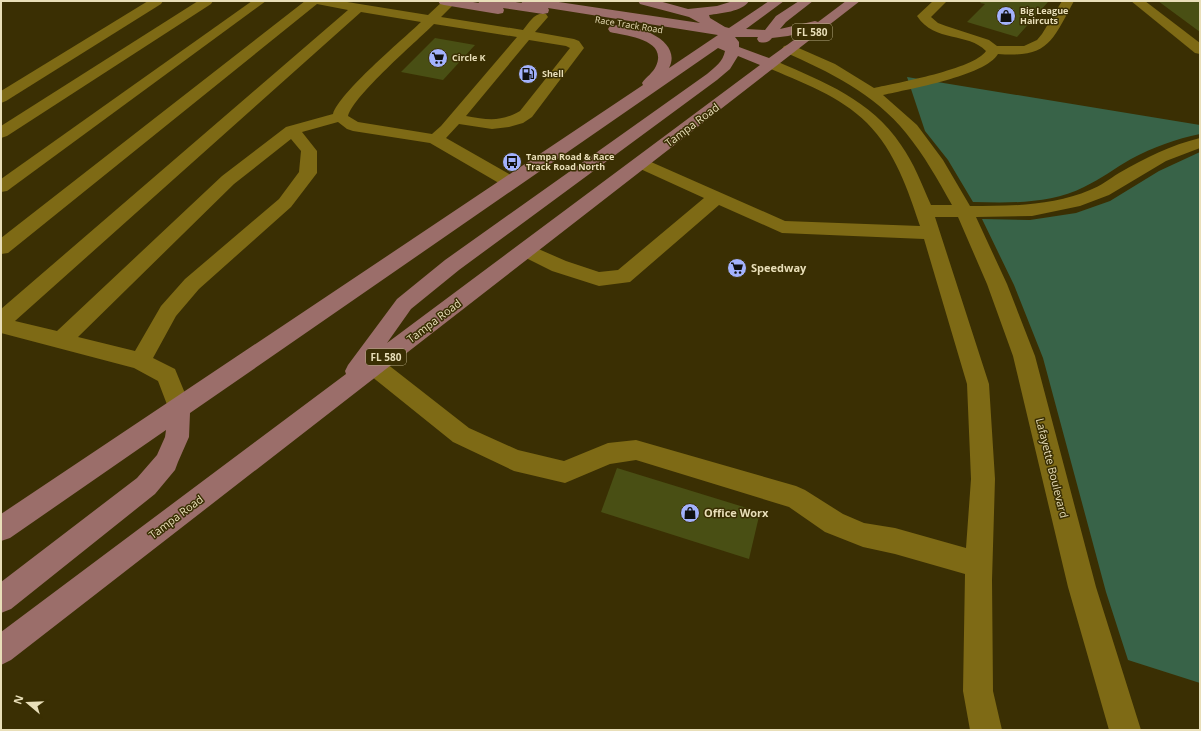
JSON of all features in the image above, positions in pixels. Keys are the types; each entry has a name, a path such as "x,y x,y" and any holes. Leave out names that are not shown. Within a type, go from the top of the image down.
{"main road":[{"path":"446,1 556,19"},
{"name":"Race Track Road","path":"484,1 679,33 728,37 771,64"},
{"path":"527,1 728,37 750,34 766,37 789,49"},
{"path":"644,1 690,12 716,11 743,1"},
{"path":"1,528 642,92 728,37 778,1"},
{"path":"766,37 781,19 807,1"},
{"name":"FL 580","path":"771,64 854,1"},
{"path":"343,390 404,304 452,265 712,78 731,59 728,37 690,12"},
{"path":"766,37 825,23"},
{"path":"602,27 648,36 659,43 665,55 664,64 642,92"},
{"path":"766,37 771,64"},
{"name":"Tampa Road","path":"1,650 771,64"},
{"path":"1,599 146,486 166,462 177,437 178,408"}],"street":[{"path":"1,98 157,1"},
{"path":"1,133 207,1"},
{"path":"1,188 260,1"},
{"path":"1,248 313,1"},
{"path":"318,1 569,42 574,44 577,48 526,114 517,121 505,125 495,126 456,119"},
{"path":"340,117 343,107 360,88 430,20 446,1"},
{"path":"940,1 924,16 926,21 936,27 985,42 993,50 1022,52 1032,50 1042,44 1068,1"},
{"path":"1137,1 1200,50"},
{"path":"1,321 358,8"},
{"path":"435,139 456,119 541,17"},
{"name":"Lafayette Boulevard","path":"789,49 830,67 872,93 911,128 935,160 964,211 997,284 1024,356 1082,587 1125,730"},
{"path":"872,93 972,66 991,55 993,50"},
{"path":"771,64 828,89 853,104 873,120 894,146 905,166 927,222 978,384 983,480 979,566 978,691 986,730"},
{"path":"61,340 228,180 292,130 340,117 353,126 435,139 510,182"},
{"path":"140,361 168,311 192,284 285,203 308,173 309,152 292,130"},
{"path":"642,163 782,226 927,222 964,211 1021,211 1064,206 1096,195 1146,164 1189,145 1200,142"},
{"path":"527,250 559,266 599,279 623,277 717,197"},
{"path":"1,324 140,361 167,375 178,408"},
{"path":"374,366 461,435 514,460 566,472 608,454 636,450 796,498 834,523 863,535 895,542 979,566"}],"green space":[{"path":"907,77 1200,125 1200,134 1182,138 1156,147 1131,159 1090,184 1058,197 1015,202 973,202 948,160 925,131"},
{"path":"1200,152 1200,683 1128,660 1106,592 1043,358 1014,285 982,219 1030,220 1076,213 1110,201 1159,171"}],"building":[{"path":"982,1 1048,2 1017,37 967,22 985,4 980,3"},
{"path":"1158,1 1200,1 1200,32"},
{"name":"Circle K","path":"435,38 475,45 443,80 401,72"},
{"path":"617,468 760,512 749,559 601,512"}],"place":[{"name":"Big League Haircuts","path":"1006,16"},
{"name":"Circle K","path":"438,58"},
{"name":"Shell","path":"528,74"},
{"name":"Tampa Road & Race Track Road North","path":"512,162"},
{"name":"Speedway","path":"737,268"},
{"name":"Office Worx","path":"690,513"}]}
